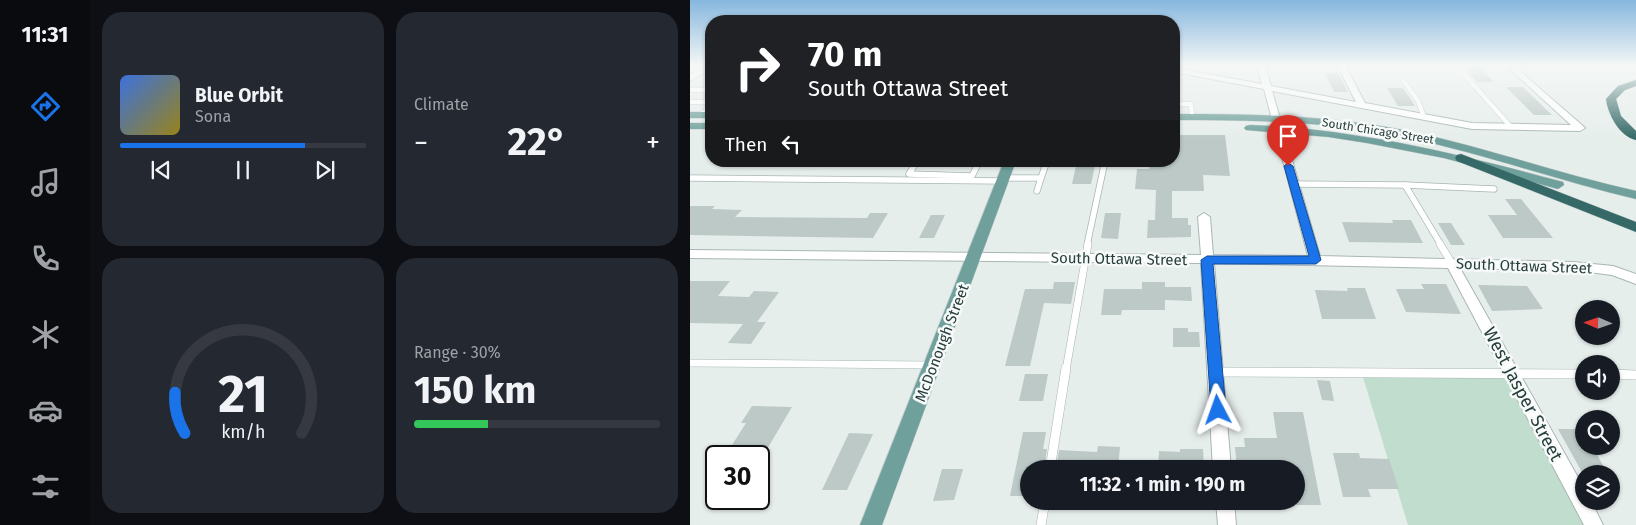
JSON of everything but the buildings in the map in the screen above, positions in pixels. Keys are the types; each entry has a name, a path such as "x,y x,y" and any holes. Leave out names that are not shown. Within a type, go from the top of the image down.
{"highway":[{"path":"1618,90 1610,99 1612,111 1622,125 1636,136"},
{"path":"1461,158 1636,227"}],"main road":[{"name":"South Chicago Street","path":"1180,117 1358,126 1408,134 1636,195"},
{"name":"South Chicago Street","path":"1180,127 1276,123 1461,158 1636,205"},
{"path":"690,126 705,126"},
{"name":"McDonough Street","path":"871,525 1007,171"}],"street":[{"path":"1268,90 1316,260"},
{"path":"1280,90 1472,126 1580,128 1537,90"},
{"path":"1353,90 1362,105"},
{"path":"1204,217 1221,460"},
{"name":"South Ottawa Street","path":"690,254 1451,262 1573,266 1613,271 1636,279"},
{"name":"West Jasper Street","path":"1451,262 1594,525"},
{"path":"1226,510 1227,525"}],"lane":[{"path":"690,90 705,90"},
{"path":"1410,90 1418,101 1424,116"},
{"path":"1478,90 1511,127"},
{"path":"690,102 705,102"},
{"path":"1180,104 1191,104 1192,117"},
{"path":"913,167 909,174 972,176 976,167"},
{"path":"994,167 1041,178"},
{"path":"1037,191 1045,167"},
{"path":"1051,460 1084,258 1104,167"},
{"path":"690,178 1007,171"},
{"path":"1294,184 1405,185 1494,189"},
{"path":"1405,185 1451,262"},
{"path":"690,363 934,365"},
{"path":"1215,372 1575,374"},
{"path":"1620,374 1636,375"},
{"path":"1041,525 1044,510"}],"green space":[{"path":"1362,374 1511,376 1575,495 1575,510 1583,510 1591,525 1408,525"}],"route":[{"path":"1218,410 1207,260 1316,260 1288,166"}]}
